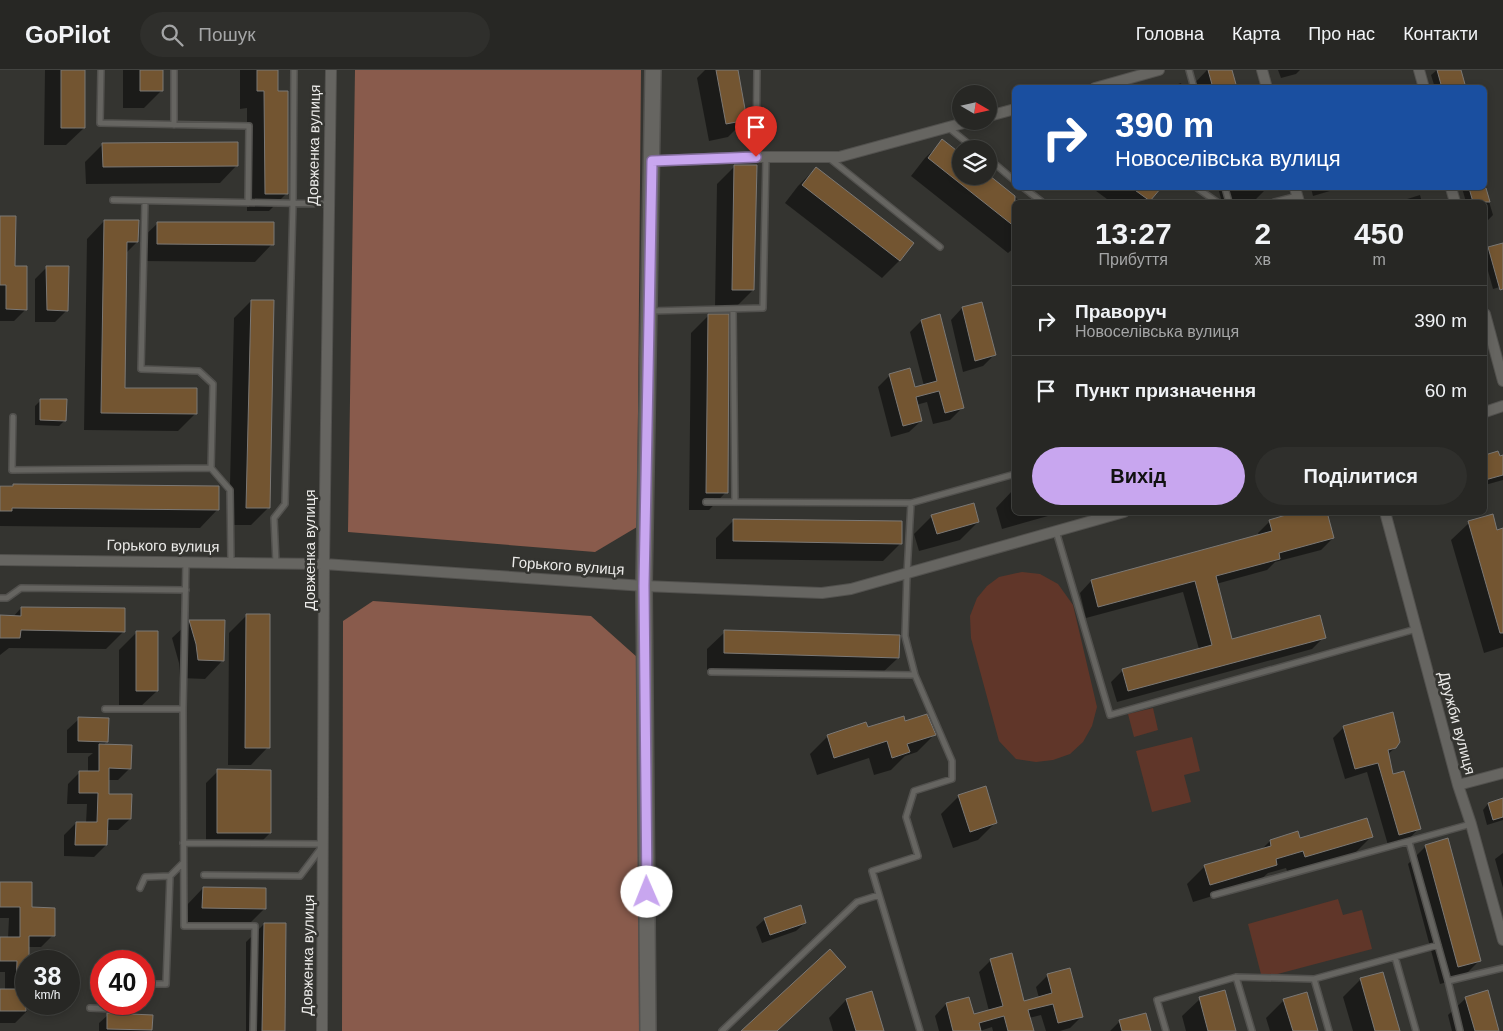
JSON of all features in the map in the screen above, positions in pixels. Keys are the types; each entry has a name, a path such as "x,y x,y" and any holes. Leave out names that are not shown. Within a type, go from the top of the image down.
{"street":[{"name":"Довженка вулиця","path":"322,1031 324,564 330,70"},
{"path":"648,1031 644,586 653,70"},
{"path":"1106,85 1159,70"},
{"path":"1262,70 1266,85"},
{"path":"1419,70 1423,85"},
{"path":"998,114 1012,110"},
{"path":"652,161 761,157 839,157 952,126"},
{"path":"1487,321 1503,380"},
{"path":"1487,411 1503,406"},
{"name":"Горького вулиця","path":"0,560 324,564 644,586 822,593 851,589 1113,515"},
{"name":"Дружби вулиця","path":"1386,515 1458,786 1471,824 1503,940"},
{"path":"1458,786 1503,773"}],"lane":[{"path":"100,70 100,123 249,126 248,203"},
{"path":"174,70 174,125"},
{"path":"276,563 274,518 285,504 293,203 294,70"},
{"path":"650,311 763,308 761,157 757,70"},
{"path":"1189,70 1193,85"},
{"path":"949,127 964,140"},
{"path":"828,157 940,247"},
{"path":"997,166 1012,179"},
{"path":"1027,190 1039,200"},
{"path":"1200,190 1214,200"},
{"path":"1281,200 1297,195"},
{"path":"114,200 328,204"},
{"path":"145,201 141,369 200,371 213,384 211,468 230,490 231,562"},
{"path":"733,309 735,502"},
{"path":"13,417 12,470 211,468"},
{"path":"706,502 911,503 1012,475"},
{"path":"911,503 905,636 915,676 952,761 952,779 914,791 906,817 918,856 872,871 920,1031"},
{"path":"1056,531 1110,715 1416,629"},
{"path":"186,561 184,926 255,926 253,1031"},
{"path":"0,598 7,598 21,588 186,590"},
{"path":"710,672 915,676"},
{"path":"105,709 184,710"},
{"path":"1214,895 1471,824"},
{"path":"183,842 324,844"},
{"path":"1409,842 1460,1031"},
{"path":"204,876 300,876 324,844"},
{"path":"140,888 145,877 170,876 183,863"},
{"path":"155,984 166,984 170,876"},
{"path":"722,1031 857,902 879,895"},
{"path":"1166,1031 1157,1000 1236,977 1314,979 1438,945"},
{"path":"1395,957 1416,1031"},
{"path":"1448,981 1503,968"},
{"path":"1236,977 1252,1031"},
{"path":"1314,979 1329,1031"}],"shaded area":[{"path":"355,70 641,70 637,527 595,552 348,532"},
{"path":"1022,572 1040,574 1058,584 1073,605 1097,707 1092,726 1083,742 1070,754 1053,760 1036,762 1016,759 999,741 971,638 970,616 977,598 987,586 999,577"},
{"path":"373,601 591,616 638,658 639,1031 342,1031 343,621"},
{"path":"1153,708 1158,730 1134,737 1128,714"},
{"path":"1192,737 1200,771 1184,775 1191,802 1152,812 1136,751"},
{"path":"1338,899 1343,915 1362,910 1372,949 1262,978 1248,924"}],"building":[{"path":"61,70 85,70 85,128 61,128"},
{"path":"140,70 163,70 163,91 140,91"},
{"path":"257,70 278,70 278,91 288,91 288,194 265,194 264,91 257,91"},
{"path":"716,70 738,70 747,120 726,124"},
{"path":"1208,70 1232,70 1236,85 1212,85"},
{"path":"1437,70 1461,70 1465,85 1441,85"},
{"path":"942,139 952,147 952,177 928,158"},
{"path":"238,142 238,166 103,167 102,143"},
{"path":"734,165 757,165 754,290 732,290"},
{"path":"816,167 914,243 900,261 802,185"},
{"path":"997,182 1015,196 1015,200 1012,200 1012,225 962,185 997,185"},
{"path":"1135,190 1159,190 1151,200"},
{"path":"1470,190 1487,190 1490,202 1487,202 1487,200 1472,200"},
{"path":"0,216 16,216 15,266 27,266 27,310 6,309 6,285 0,285"},
{"path":"104,220 139,220 138,242 127,242 125,388 197,388 197,414 101,413"},
{"path":"157,222 274,222 274,245 157,244"},
{"path":"1503,243 1503,289 1500,290 1488,247"},
{"path":"46,266 69,266 68,311 47,310"},
{"path":"251,300 274,300 270,508 246,508"},
{"path":"982,302 996,355 975,361 962,307"},
{"path":"708,314 729,314 728,493 706,493"},
{"path":"940,314 964,408 945,413 939,391 916,397 922,421 903,426 889,374 910,368 915,387 937,381 921,320"},
{"path":"40,399 67,399 66,421 40,420"},
{"path":"1498,451 1500,456 1503,455 1503,475 1487,479 1487,454"},
{"path":"13,484 219,486 219,510 12,508 12,511 0,511 0,486 13,486"},
{"path":"974,503 979,522 937,534 931,515"},
{"path":"1493,514 1497,530 1503,528 1503,633 1500,633 1468,521"},
{"path":"1286,515 1328,515 1334,538 1279,553 1280,559 1216,576 1232,639 1320,615 1326,638 1128,691 1122,669 1212,645 1195,581 1098,607 1091,580 1272,531 1269,520"},
{"path":"733,519 902,521 902,544 733,541"},
{"path":"21,607 125,608 125,632 21,630 20,638 0,638 0,615 21,616"},
{"path":"246,614 270,614 270,748 245,748"},
{"path":"189,620 225,620 224,661 198,660 196,644"},
{"path":"724,630 900,635 899,658 724,653"},
{"path":"136,631 158,631 158,691 136,691"},
{"path":"1393,712 1400,742 1396,748 1388,750 1393,774 1404,771 1421,829 1399,835 1378,763 1355,769 1343,726"},
{"path":"927,714 936,735 907,744 910,752 892,758 887,741 834,758 827,735 866,722 868,727 904,716 905,721"},
{"path":"78,717 109,718 108,742 78,741"},
{"path":"99,744 132,745 131,769 109,768 109,794 132,794 131,819 108,819 107,845 75,845 76,822 97,822 98,793 79,793 79,771 99,771"},
{"path":"217,769 271,770 271,833 217,833"},
{"path":"986,786 997,823 970,832 958,795"},
{"path":"1503,798 1503,817 1493,820 1488,803"},
{"path":"1367,818 1373,837 1305,857 1303,851 1276,859 1277,865 1210,885 1204,865 1271,846 1270,840 1298,831 1300,838"},
{"path":"1448,838 1481,961 1458,967 1425,845"},
{"path":"0,882 32,882 32,907 55,908 55,936 29,936 29,950 15,950 15,961 0,961 0,937 20,937 20,907 0,907"},
{"path":"203,887 266,888 266,909 202,908"},
{"path":"801,905 806,923 770,935 764,918"},
{"path":"264,923 286,923 285,1031 262,1031"},
{"path":"830,949 846,967 777,1031 741,1031"},
{"path":"1012,953 1024,1001 1052,993 1047,974 1070,968 1083,1017 1058,1023 1053,1004 1028,1010 1034,1031 1008,1031 1004,1016 979,1023 981,1031 953,1031 946,1003 969,997 974,1014 1003,1006 990,959"},
{"path":"1383,972 1400,1031 1375,1031 1360,978"},
{"path":"0,989 15,989 15,1011 0,1011"},
{"path":"1225,990 1236,1031 1208,1031 1199,997"},
{"path":"1488,990 1499,1031 1475,1031 1465,997"},
{"path":"872,991 884,1031 856,1031 846,999"},
{"path":"1307,992 1318,1031 1293,1031 1283,999"},
{"path":"1146,1013 1151,1031 1122,1031 1119,1020"},
{"path":"107,1015 153,1015 152,1030 107,1029"}],"route":[{"path":"647,892 644,586 652,161 756,157"}]}
